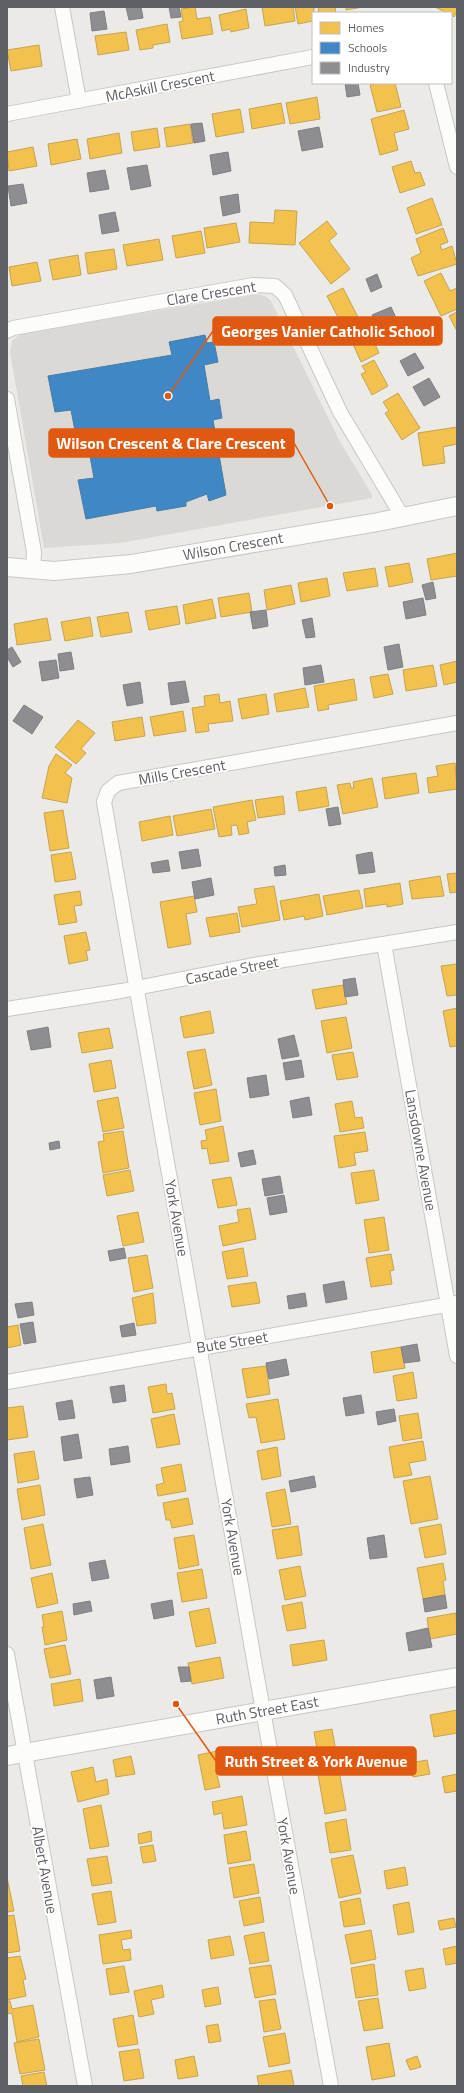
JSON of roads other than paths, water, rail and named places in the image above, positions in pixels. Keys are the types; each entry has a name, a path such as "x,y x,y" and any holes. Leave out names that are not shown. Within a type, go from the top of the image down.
{"street":[{"path":"62,7 79,101"},
{"name":"McAskill Crescent","path":"7,114 312,57"},
{"path":"436,84 457,167"},
{"name":"Clare Crescent","path":"7,331 13,328 253,285 275,286 285,295 340,412 402,516"},
{"path":"7,399 34,552 33,570"},
{"name":"Wilson Crescent","path":"7,567 33,570 67,570 131,564 457,506"},
{"name":"Mills Crescent","path":"137,988 104,802 108,791 118,783 457,723"},
{"name":"Cascade Street","path":"7,1008 137,988 253,965 457,932"},
{"name":"Lansdowne Avenue","path":"384,944 452,1304 457,1356"},
{"name":"York Avenue","path":"137,988 330,2086"},
{"name":"Bute Street","path":"7,1382 452,1304"},
{"name":"Albert Avenue","path":"7,1654 15,1754 85,2086"},
{"name":"Ruth Street East","path":"15,1754 457,1677"}],"place":[{"name":"Georges Vanier Catholic School","path":"168,396"},
{"name":"Wilson Crescent & Clare Crescent","path":"330,506"},
{"name":"Ruth Street & York Avenue","path":"176,1704"}]}
